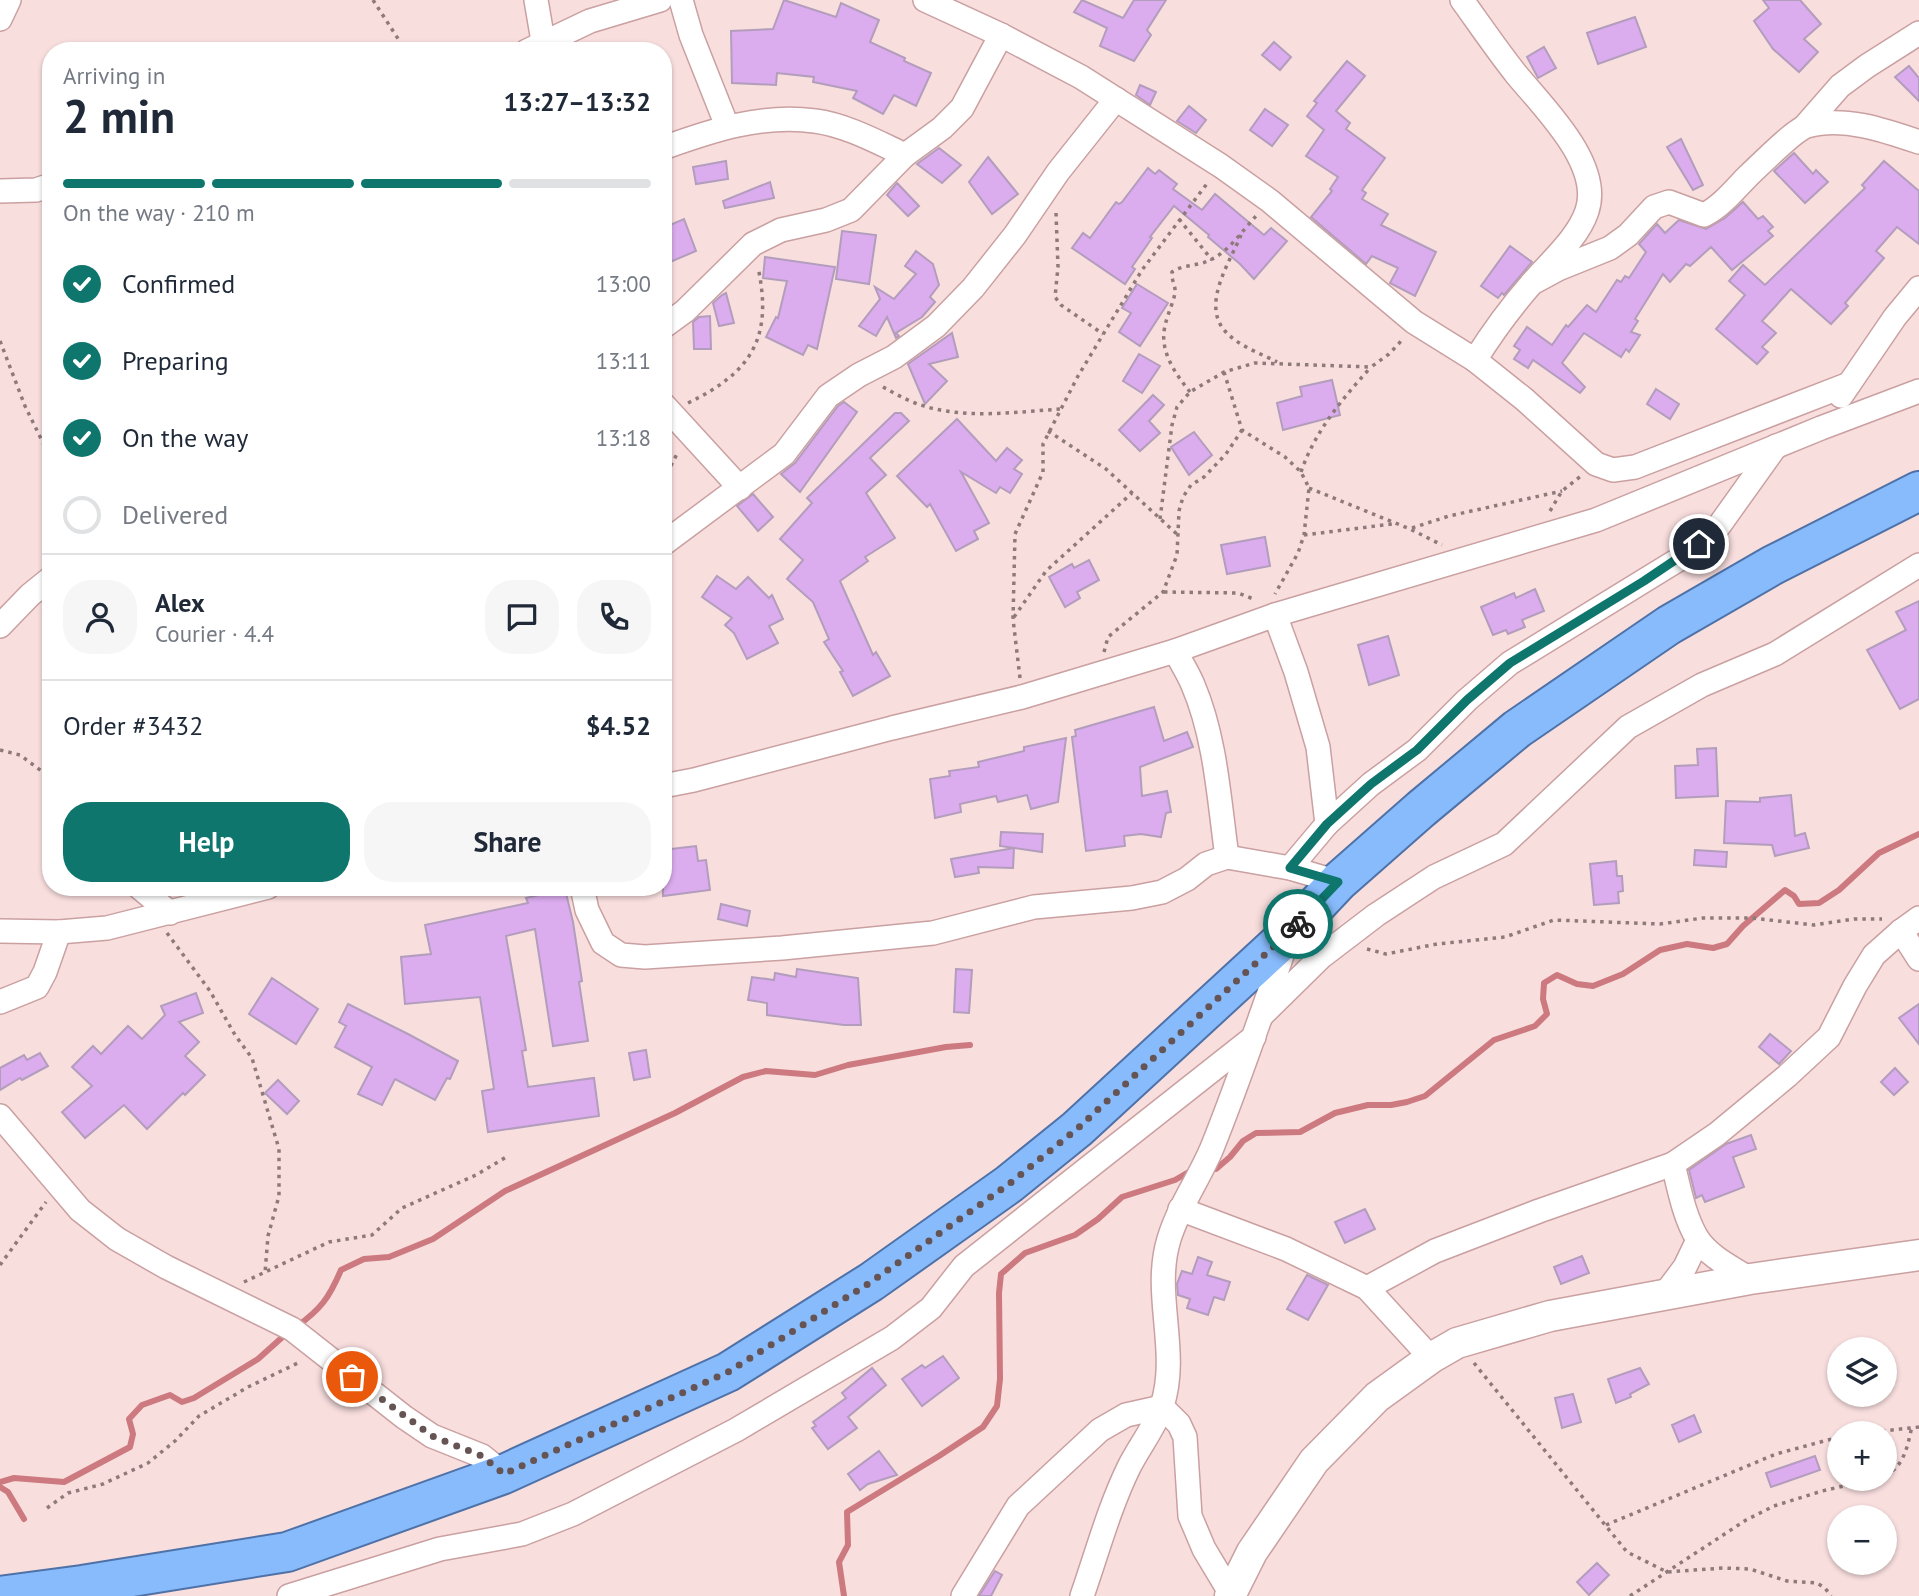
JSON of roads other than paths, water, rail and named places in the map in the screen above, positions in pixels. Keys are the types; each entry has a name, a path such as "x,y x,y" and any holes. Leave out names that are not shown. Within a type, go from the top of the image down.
{"highway":[{"path":"0,1596 82,1586 286,1552 504,1474 728,1372 881,1274 1009,1184 1077,1129 1290,933 1338,882 1420,809 1517,729 1669,625 1773,565 1919,491"}],"street":[{"path":"0,19 9,0"},
{"path":"535,42 536,0"},
{"path":"543,42 590,20 660,0"},
{"path":"681,0 691,36 727,126"},
{"path":"925,0 1081,77 1221,166 1270,201 1414,322 1475,360 1524,399 1596,464 1613,470 1635,467 1849,384"},
{"path":"1462,0 1569,140 1585,170 1591,190 1587,211 1576,230 1558,255 1508,312 1475,360"},
{"path":"1532,283 1558,269 1610,248 1628,235 1654,206 1669,202 1704,215 1716,209 1766,159 1805,126 1840,86 1919,33"},
{"path":"672,320 753,244 781,230 826,220 851,210 905,155 942,128 962,108 1001,36"},
{"path":"672,537 784,454 828,396 859,375 894,357 936,326 981,278 1058,172 1116,99"},
{"path":"672,145 727,126 769,119 816,121 863,135 905,155"},
{"path":"1805,126 1839,123 1875,127 1919,142"},
{"path":"0,191 42,188"},
{"path":"1821,428 1895,317 1919,288"},
{"path":"672,784 1022,697 1175,651 1273,610 1532,540 1595,520 1919,391"},
{"path":"672,413 740,488"},
{"path":"1290,868 1327,824 1371,784 1417,750 1467,700 1510,663 1681,558 1716,530 1776,446"},
{"path":"289,1596 440,1549 522,1534 573,1514 736,1430 892,1338 931,1308 964,1266 1258,1027 1321,957 1376,915 1434,877 1504,844 1628,727 1702,685 1775,654 1919,565"},
{"path":"0,626 42,585"},
{"path":"1273,610 1296,672 1318,747 1327,824"},
{"path":"1175,651 1193,684 1208,732 1215,764 1227,857"},
{"path":"584,896 587,910 603,943 621,954 645,957 782,948 933,933 1034,907 1132,898 1162,892 1206,864 1227,857 1290,868 1338,882"},
{"path":"147,896 163,915"},
{"path":"0,930 59,932 107,928 234,896"},
{"path":"1367,1288 1434,1251 1550,1206 1673,1164 1717,1134 1829,1037 1874,955 1913,923 1919,959"},
{"path":"0,1002 37,987 59,932"},
{"path":"1082,1596 1128,1468 1162,1407 1168,1368 1168,1331 1161,1277 1169,1240 1180,1209 1206,1161 1238,1084 1290,933"},
{"path":"0,1116 80,1210 117,1238 166,1266 292,1329 404,1417 432,1436 482,1456 504,1474"},
{"path":"1673,1164 1681,1200 1698,1240 1721,1261 1750,1279"},
{"path":"1180,1209 1286,1249 1367,1288 1431,1358"},
{"path":"1664,1295 1685,1267 1698,1240"},
{"path":"1230,1595 1252,1552 1314,1461 1377,1397 1431,1358 1457,1343 1550,1317 1664,1295 1750,1279 1919,1255"},
{"path":"1162,1407 1179,1424 1185,1437 1190,1516 1204,1549 1230,1595"},
{"path":"962,1596 1018,1506 1100,1430 1126,1415 1162,1407"}],"waterway":[{"path":"1209,1164 1216,1169 1243,1141 1256,1133 1300,1132 1335,1113 1368,1105 1407,1102 1425,1096 1494,1040 1535,1026 1547,1014 1543,999 1544,983 1557,975 1577,984 1593,986 1623,974 1660,950 1687,944 1713,948 1727,944 1743,926 1785,890 1794,896 1799,904 1819,903 1839,890 1879,853 1919,834"},
{"path":"296,1327 323,1302 341,1270 364,1259 389,1257 433,1239 505,1191 675,1113 743,1077 766,1071 815,1075 848,1065 970,1045"},
{"path":"844,1596 839,1562 848,1545 847,1512 983,1427 997,1406 1000,1379 1001,1274 1025,1253 1075,1235 1122,1197 1175,1180 1194,1169"},
{"path":"0,1482 14,1478 64,1482 130,1447 133,1434 129,1419 142,1405 170,1395 182,1402 194,1398 258,1359 287,1333"},
{"path":"0,1487 8,1492 24,1519"}]}
